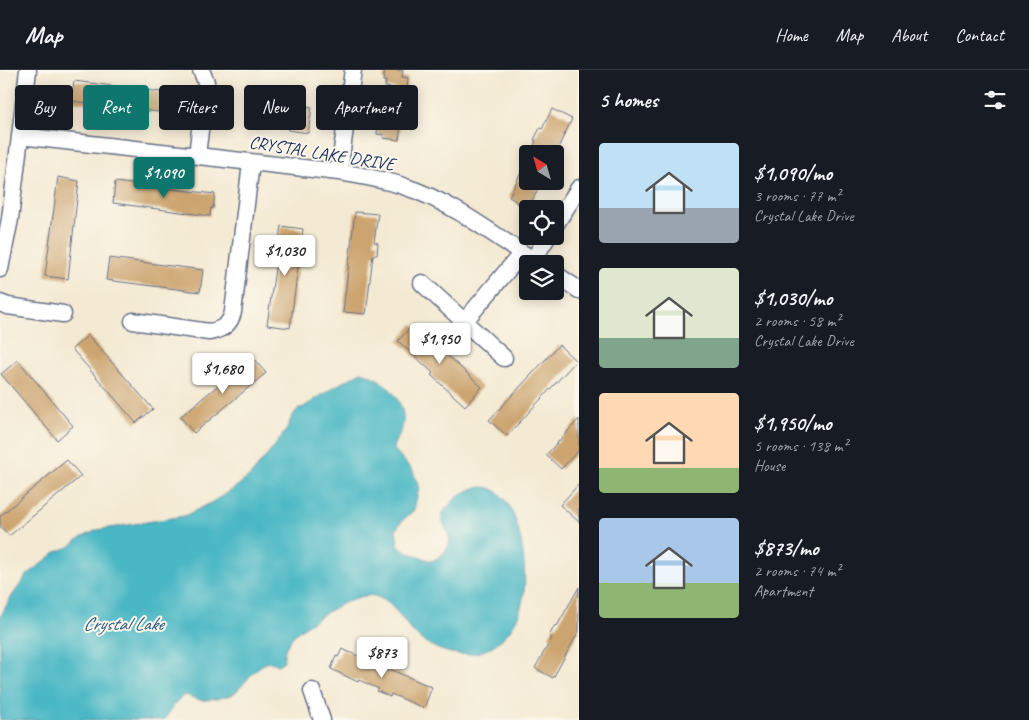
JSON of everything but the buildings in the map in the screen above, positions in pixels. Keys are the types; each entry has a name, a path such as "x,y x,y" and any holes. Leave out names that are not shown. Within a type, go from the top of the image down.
{"street":[{"path":"0,268 10,220 6,195 20,136 28,70"},
{"path":"197,155 206,82 201,70"},
{"path":"340,172 353,70"},
{"name":"CRYSTAL LAKE DRIVE","path":"20,136 340,172 381,180 424,194 455,210 525,255"},
{"path":"133,321 209,332 220,329 228,323 232,312 251,163"},
{"path":"564,211 579,188"},
{"path":"464,322 519,270"},
{"path":"564,280 579,290"},
{"path":"422,283 504,358"},
{"path":"0,303 8,306 63,314"},
{"path":"312,691 322,720"}],"water":[{"name":"Crystal Lake","path":"361,372 385,384 397,398 403,414 402,427 393,448 413,471 419,488 414,510 396,529 398,544 403,550 431,561 438,558 449,545 449,536 442,521 443,513 459,496 478,487 493,490 505,500 514,516 520,536 523,557 524,592 521,608 515,622 501,640 485,650 475,653 454,654 444,651 417,636 393,607 374,596 366,596 336,607 300,630 288,644 284,652 284,661 278,665 271,662 259,667 236,692 216,699 204,700 198,700 185,695 178,700 164,720 0,720 0,617 26,576 56,552 69,547 79,539 97,530 184,516 232,490 250,476 274,447 287,429 292,416 299,408 302,408"}]}
